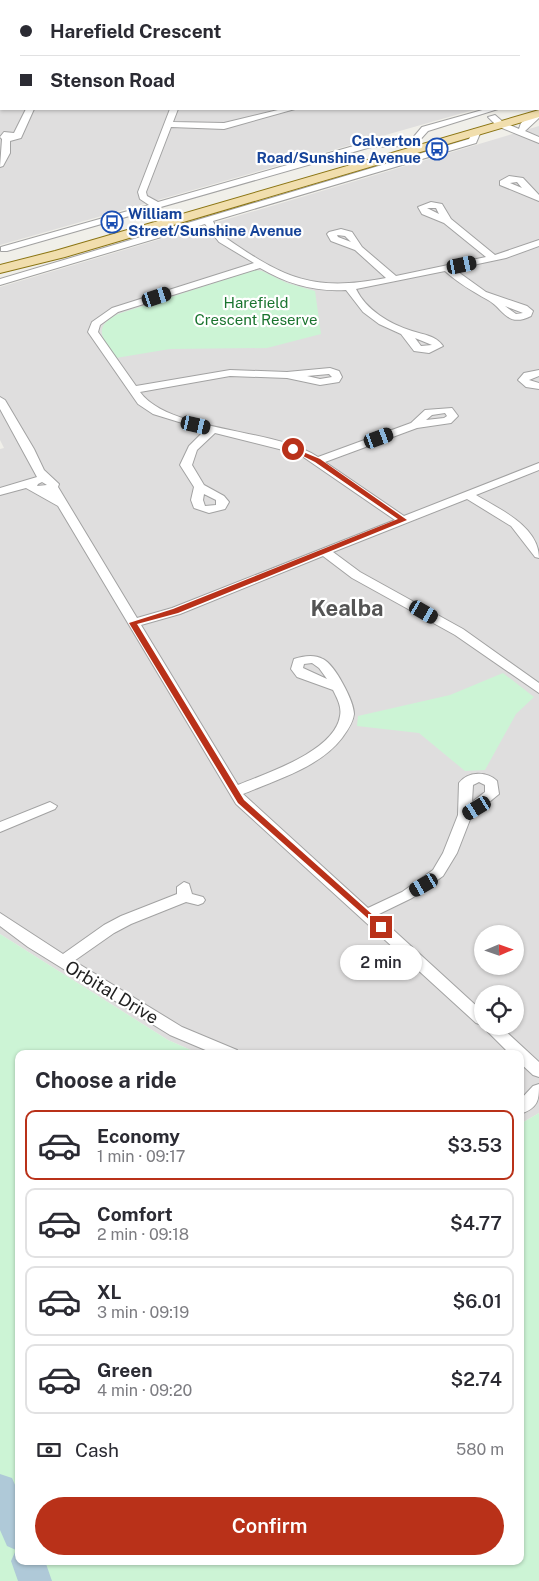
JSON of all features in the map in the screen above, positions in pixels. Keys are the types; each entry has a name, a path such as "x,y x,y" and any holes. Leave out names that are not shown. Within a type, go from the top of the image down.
{"main road":[{"path":"2,255 19,255 409,142 492,115 516,110"},
{"path":"0,268 60,254 477,131 492,115 530,110"}],"street":[{"path":"0,164 8,136 29,110"},
{"path":"156,205 143,197 142,192 174,110"},
{"path":"169,124 224,126 287,110"},
{"path":"523,128 524,124 537,110"},
{"path":"492,115 539,140"},
{"path":"2,255 32,242 156,205 423,130 492,115 539,136"},
{"path":"374,143 409,142 423,130"},
{"path":"0,282 473,141 477,131"},
{"path":"208,221 213,231 223,241"},
{"path":"447,221 493,258"},
{"path":"180,229 197,231 223,241 276,273 299,282 326,287 350,287 393,279 537,247"},
{"path":"19,255 32,242"},
{"path":"358,248 393,279"},
{"path":"262,264 115,310 103,317 96,324 93,332 142,402 157,412 213,429 282,445 303,452 403,520"},
{"path":"447,268 466,284 495,301"},
{"path":"0,273 24,274"},
{"path":"350,287 360,306 405,332"},
{"path":"134,390 230,373 287,375"},
{"path":"539,373 528,375 523,380 530,386 539,386"},
{"path":"0,400 39,472 49,483 235,792 249,810 474,1012"},
{"path":"318,461 415,425"},
{"path":"200,487 186,465 187,456 213,429"},
{"path":"34,486 35,462"},
{"path":"132,623 176,611 539,466"},
{"path":"3,492 49,483"},
{"path":"34,486 61,504"},
{"path":"468,495 515,524 539,554"},
{"path":"324,551 356,575 460,632 539,689"},
{"path":"235,792 308,759 328,746 336,738 347,717 346,701 336,686"},
{"path":"0,826 50,806"},
{"path":"367,914 415,890 438,873 450,853 465,815"},
{"path":"63,962 109,929 189,894"},
{"name":"Orbital Drive","path":"0,918 33,943 176,1031 221,1050"},
{"path":"500,1035 516,1050"},
{"path":"524,1057 539,1071"},
{"path":"524,1105 539,1090"}],"shaded area":[{"path":"0,110 473,110 0,245"},
{"path":"539,126 539,1113 524,1122 524,1050 191,1050 168,1040 0,934 0,449 4,448 0,440 0,287"}],"green space":[{"name":"Harefield Crescent Reserve","path":"255,270 262,271 287,283 315,291 321,334 267,348 170,349 116,358 104,339 102,329 104,324 118,314"},
{"path":"503,673 534,697 516,714 485,770 465,771 419,733 357,726 358,716 450,695"},
{"path":"0,934 168,1040 191,1050 15,1050 15,1565 524,1565 524,1122 539,1113 539,1581 0,1581"}],"waterway":[{"path":"0,1489 15,1525"},
{"path":"29,1565 35,1581"}],"place":[{"name":"Calverton Road/Sunshine Avenue","path":"437,149"},
{"name":"William Street/Sunshine Avenue","path":"112,222"}],"district":[{"name":"Kealba","path":"347,608"}],"route":[{"path":"293,449 303,452 318,461 403,520 176,611 149,620 132,623 241,802 381,927"}]}
